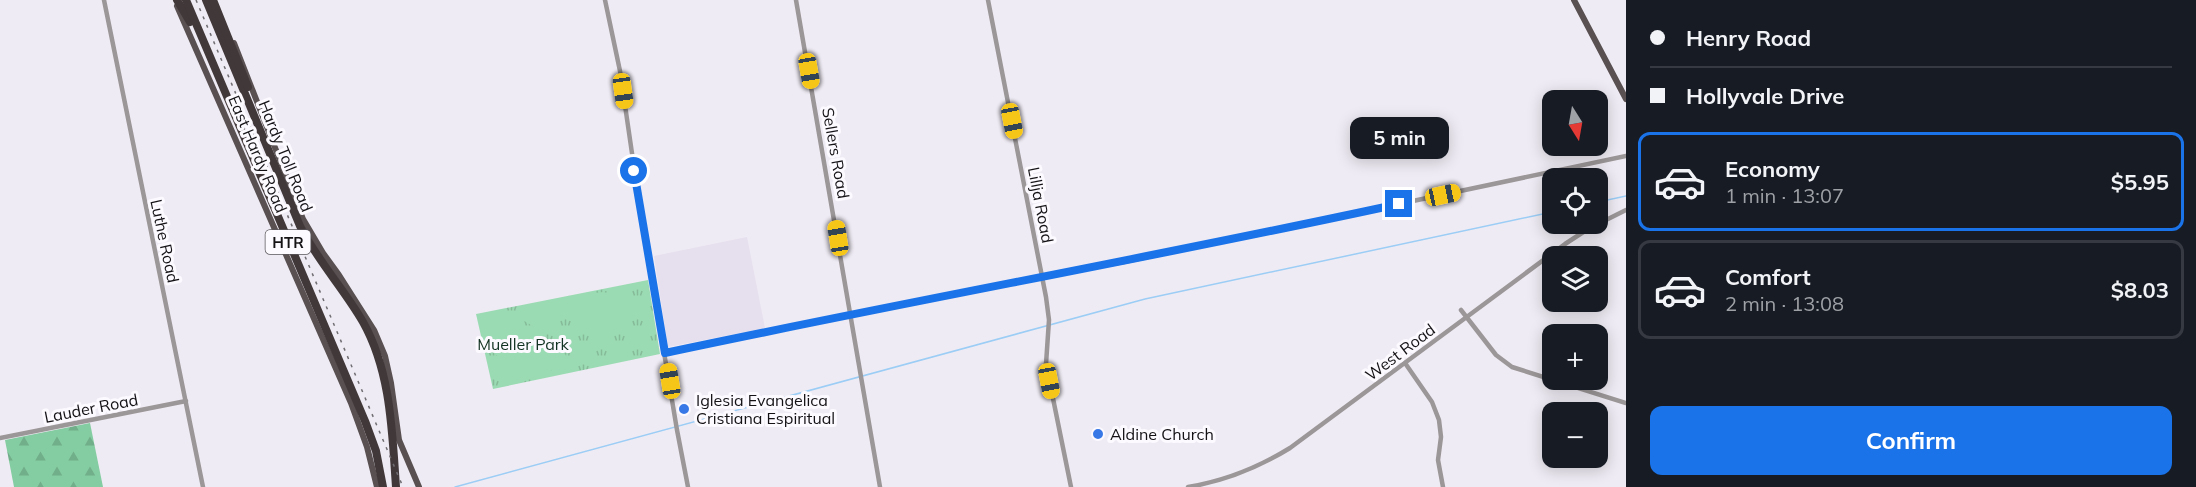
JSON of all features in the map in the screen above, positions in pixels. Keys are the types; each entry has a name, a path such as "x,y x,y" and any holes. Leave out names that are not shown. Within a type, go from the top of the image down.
{"highway":[{"path":"176,0 198,37 263,184"},
{"name":"Hardy Toll Road","path":"186,0 365,421 376,452 380,487"},
{"name":"Hardy Toll Road","path":"206,0 307,239 356,309 379,358 390,408 396,487"},
{"path":"214,0 251,94 257,121"}],"main road":[{"name":"East Hardy Road","path":"176,0 351,403 380,487"},
{"path":"214,0 249,77 303,219 374,330 391,382 399,440 419,487"},
{"path":"1574,0 1626,99"}],"street":[{"name":"Luthe Road","path":"104,0 203,487"},
{"path":"605,0 620,71 641,213 688,487"},
{"name":"Sellers Road","path":"796,0 880,487"},
{"name":"Lillja Road","path":"988,0 1042,276 1049,329 1046,364 1071,487"},
{"path":"665,353 1042,276 1136,260 1626,156"},
{"name":"West Road","path":"1188,487 1247,470 1290,448 1565,244 1626,205"},
{"name":"West Road","path":"1615,214 1626,210"},
{"path":"1461,310 1496,355 1512,367 1626,403"},
{"path":"1405,363 1432,402 1438,420 1441,437 1438,460 1443,487"},
{"name":"Lauder Road","path":"0,438 186,401"}],"shaded area":[{"path":"747,237 765,328 668,347 654,256"}],"green space":[{"name":"Mueller Park","path":"648,280 660,354 493,389 476,314"},
{"path":"603,292 616,295 632,304 606,340 600,341 565,315 581,298"},
{"path":"551,302 567,309 550,333 546,334 521,319 533,306"},
{"path":"492,313 516,329 517,333 501,358 491,350 485,338 486,325"},
{"path":"528,330 566,355 553,370 536,377 517,377 499,369 523,331"},
{"path":"90,423 103,487 14,487 5,440"}],"waterway":[{"path":"1608,200 1626,196"},
{"path":"455,487 1145,299 1542,214"}],"railway":[{"path":"196,0 403,487"}],"place":[{"name":"Iglesia Evangelica Cristiana Espiritual","path":"684,409"},
{"name":"Aldine Church","path":"1098,434"}],"route":[{"path":"634,171 665,353 1124,262 1399,204"}]}
